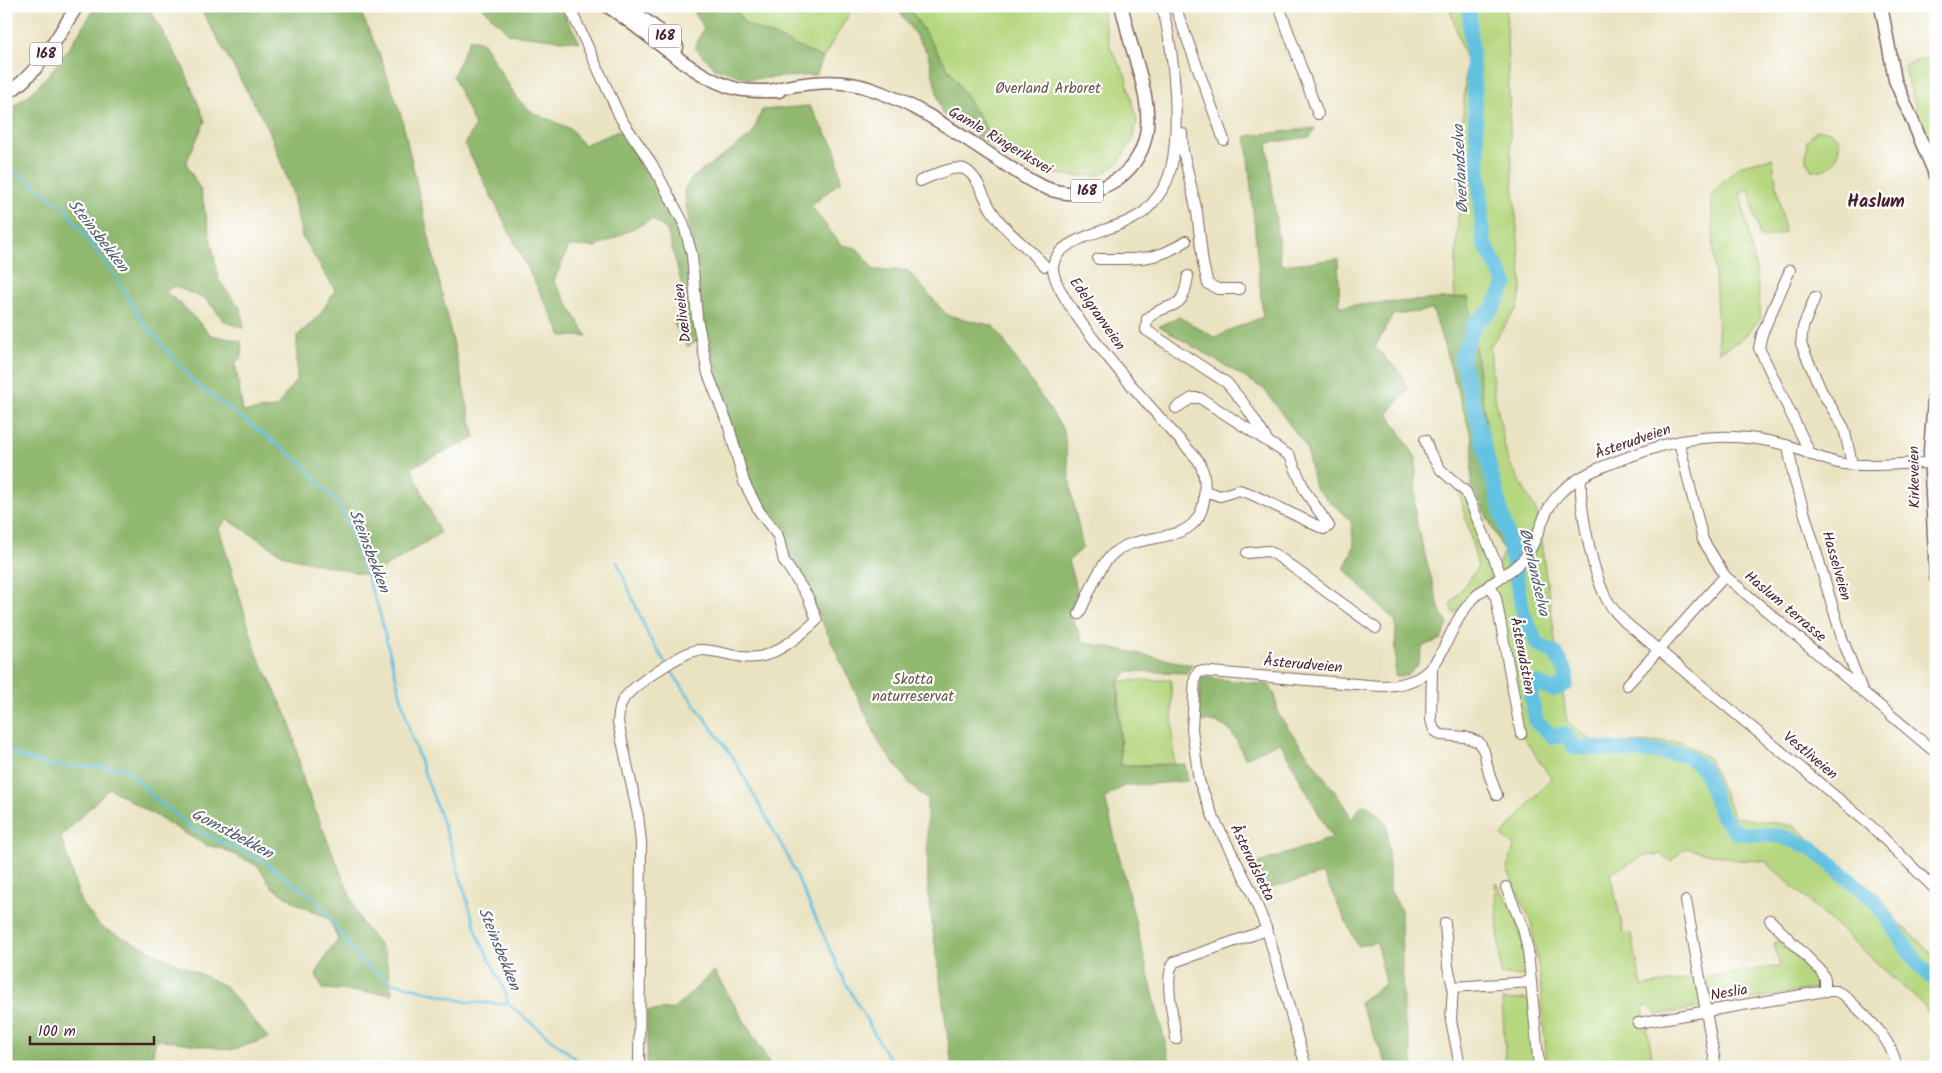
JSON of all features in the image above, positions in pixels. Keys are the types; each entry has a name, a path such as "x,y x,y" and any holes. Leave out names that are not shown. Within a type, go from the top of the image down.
{"main road":[{"name":"168","path":"6,94 19,85 40,62 77,6"},
{"name":"Gamle Ringeriksvei","path":"607,6 630,10 699,71 730,87 747,91 770,91 789,85 853,84 887,94 932,119 1028,179 1049,189 1070,193 1081,193 1106,186 1123,174 1137,158 1147,130 1146,92 1121,6"},
{"name":"Gamle Ringeriksvei","path":"1114,6 1125,37 1132,49"},
{"path":"1881,6 1895,80 1936,176"},
{"name":"Kirkeveien","path":"1936,375 1931,462 1936,578"}],"street":[{"name":"Dæliveien","path":"569,6 621,119 652,164 683,222 692,255 696,318 708,374 729,427 742,476 759,511 778,536 784,561 808,597 817,620 776,651 762,657 752,658 699,650 678,656 628,693 621,705 618,722 638,814 641,842 639,1067"},
{"name":"Edelgranveien","path":"1161,6 1174,85 1174,132 1167,181 1157,198 1145,211 1131,221 1067,245 1059,254 1053,268 1056,284 1070,307 1111,361 1198,460 1206,480 1205,490"},
{"path":"1175,6 1224,140"},
{"path":"1279,6 1318,114"},
{"path":"1182,133 1183,151 1198,212 1203,264 1208,284 1218,289 1240,289"},
{"path":"920,181 958,168 966,170 974,177 992,210 1009,233 1045,266"},
{"path":"1098,259 1144,259 1157,257 1186,241"},
{"path":"1790,270 1762,334 1759,348 1811,455"},
{"path":"1188,276 1186,293 1182,301 1178,305 1152,315 1147,320 1146,330 1226,383 1245,405 1270,444"},
{"path":"1815,296 1803,327 1801,344 1821,390 1844,428 1852,464"},
{"path":"1079,614 1107,559 1121,548 1189,528 1202,511 1205,490 1220,496 1239,490 1324,529 1329,526 1305,492 1290,456 1200,398 1192,398 1176,408"},
{"name":"Åsterudveien","path":"1199,671 1380,686 1405,684 1419,678 1432,669 1457,619 1477,595 1522,561 1530,550 1550,505 1566,487 1581,478 1643,452 1695,438 1731,436 1788,446 1811,455 1852,464 1931,462"},
{"path":"1425,440 1430,453 1441,470 1466,492 1501,575"},
{"name":"Haslum terrasse","path":"1679,442 1703,540 1725,576 1936,753"},
{"name":"Hasselveien","path":"1788,446 1794,478 1842,638 1864,693"},
{"name":"Vestliveien","path":"1581,478 1581,507 1599,582 1605,597 1626,623 1870,825 1936,890"},
{"path":"1248,553 1268,551 1276,555 1376,628"},
{"path":"1627,685 1725,576"},
{"name":"Åsterudstien","path":"1490,584 1496,598 1522,734"},
{"name":"Åsterudveien","path":"1432,669 1431,720 1434,730 1441,735 1465,737 1479,742 1484,751 1489,774 1497,795"},
{"name":"Åsterudsletta","path":"1199,671 1195,678 1192,730 1199,780 1214,819 1250,888 1267,930 1306,1067"},
{"path":"1506,888 1523,928 1531,982 1539,1067"},
{"path":"1686,901 1716,1067"},
{"path":"1770,920 1821,971 1825,991"},
{"path":"1445,924 1448,967 1452,986 1451,1020 1459,1061"},
{"path":"1176,1039 1169,984 1170,968 1174,962 1267,930"},
{"path":"1452,986 1531,982"},
{"name":"Neslia","path":"1638,1023 1825,991 1836,992 1844,995 1888,1040 1894,1053 1897,1067"}],"green space":[{"path":"96,6 148,6 184,69 205,121 186,163 201,191 219,281 241,309 244,328 225,322 207,300 174,286 165,292 181,304 211,335 241,341 242,357 235,362 243,412 276,408 297,379 297,336 320,315 335,290 302,237 292,192 269,130 199,6 358,6 379,53 401,115 475,438 411,467 440,533 371,576 285,556 227,519 219,529 257,654 290,722 304,783 361,922 385,953 392,994 323,989 316,975 323,960 338,940 329,919 296,903 272,887 258,866 223,849 205,845 109,788 61,837 81,903 101,927 225,986 268,1038 232,1050 156,1039 150,1067 6,1067 6,110 32,92 45,79 68,49"},
{"path":"481,6 559,6 580,42 509,34"},
{"path":"690,6 734,6 744,23 823,58 816,75 749,79 715,68 695,48 704,27"},
{"path":"734,6 847,6 849,14 823,58 743,23"},
{"path":"896,6 908,6 1001,151 1031,170 942,114 928,54"},
{"name":"Øverland Arboret","path":"908,6 1102,6 1111,49 1125,74 1137,121 1132,142 1116,165 1100,175 1076,176 1051,173 1001,151"},
{"path":"1449,6 1506,6 1511,159 1522,286 1518,307 1490,346 1493,386 1507,458 1537,513 1567,722 1595,743 1683,742 1709,759 1734,817 1795,826 1936,957 1936,1023 1923,1005 1765,861 1738,860 1685,848 1671,861 1660,854 1644,856 1610,873 1624,934 1631,933 1642,986 1780,966 1774,943 1784,939 1820,977 1817,988 1657,1015 1649,1005 1643,1006 1654,1067 1547,1067 1540,978 1531,922 1507,869 1514,846 1502,836 1551,778 1522,735 1491,580 1504,551 1468,298 1454,297 1466,61"},
{"path":"470,38 483,43 517,99 532,112 571,129 583,145 619,131 668,206 683,238 700,339 688,347 674,324 687,303 667,230 652,219 596,247 569,246 554,281 587,336 562,336 465,144 475,126 453,76"},
{"path":"1936,55 1936,154 1919,120 1904,65"},
{"name":"Skotta naturreservat","path":"809,106 835,147 841,181 811,206 841,245 857,248 874,270 907,270 947,315 994,326 1064,431 1071,491 1083,548 1068,561 1077,590 1070,614 1083,642 1192,665 1187,673 1130,671 1118,681 1120,766 1185,764 1188,781 1124,786 1105,798 1171,1067 952,1067 928,893 927,800 911,785 881,746 777,527 741,468 701,309 684,190 693,177 752,135 762,110"},
{"path":"1315,128 1310,137 1267,143 1281,265 1338,259 1340,306 1468,297 1504,551 1471,485 1473,441 1433,310 1393,315 1375,347 1401,373 1408,390 1388,413 1416,458 1415,518 1440,611 1448,624 1441,639 1423,646 1417,666 1407,676 1395,676 1396,622 1344,569 1354,547 1351,521 1315,488 1306,447 1264,389 1159,326 1179,317 1216,338 1227,331 1263,317 1246,136"},
{"path":"1817,130 1830,131 1839,139 1839,146 1834,162 1830,166 1825,169 1812,171 1806,160 1807,141"},
{"path":"1772,158 1785,232 1760,239 1749,189 1740,193 1756,270 1761,318 1743,338 1719,352 1711,194 1739,166"},
{"path":"1463,490 1495,566 1488,581 1454,614 1450,605 1478,567 1459,491"},
{"path":"1201,677 1269,685 1275,695 1278,714 1346,807 1351,820 1361,806 1367,805 1387,823 1390,890 1401,910 1403,1013 1414,1067 1388,1067 1359,1002 1385,984 1377,942 1358,946 1323,874 1259,891 1250,866 1332,838 1280,742 1245,758 1229,730 1217,723 1198,721"},
{"path":"1171,680 1174,764 1121,765 1119,681"},
{"path":"1495,882 1510,905 1519,926 1527,976 1501,975"},
{"path":"714,971 772,1067 647,1067 647,1011 674,1009"},
{"path":"1531,999 1535,1067 1506,1067 1502,1000"}],"waterway":[{"name":"Øverlandselva","path":"1469,6 1483,241 1506,284 1492,310 1475,323 1461,357 1507,534 1523,612 1537,644 1556,654 1566,673 1566,684 1553,690 1537,683 1530,691 1536,722 1554,737 1564,734 1575,747 1684,754 1704,769 1721,815 1737,833 1780,836 1810,847 1874,900 1918,964 1936,981"},
{"name":"Steinsbekken","path":"6,165 64,207 118,280 142,321 196,384 300,461 341,508 378,607 411,736 450,843 478,936 505,991 508,1004"},
{"path":"617,562 649,637 665,662"},
{"path":"668,667 734,759 786,853 845,982 885,1052 896,1067"},
{"name":"Gomstbekken","path":"6,752 48,765 125,768 156,799 192,828 263,861 316,900 362,963 392,982 467,1002 508,1004"},
{"path":"508,1004 586,1067"}],"district":[{"name":"Haslum","path":"1876,202"}]}
